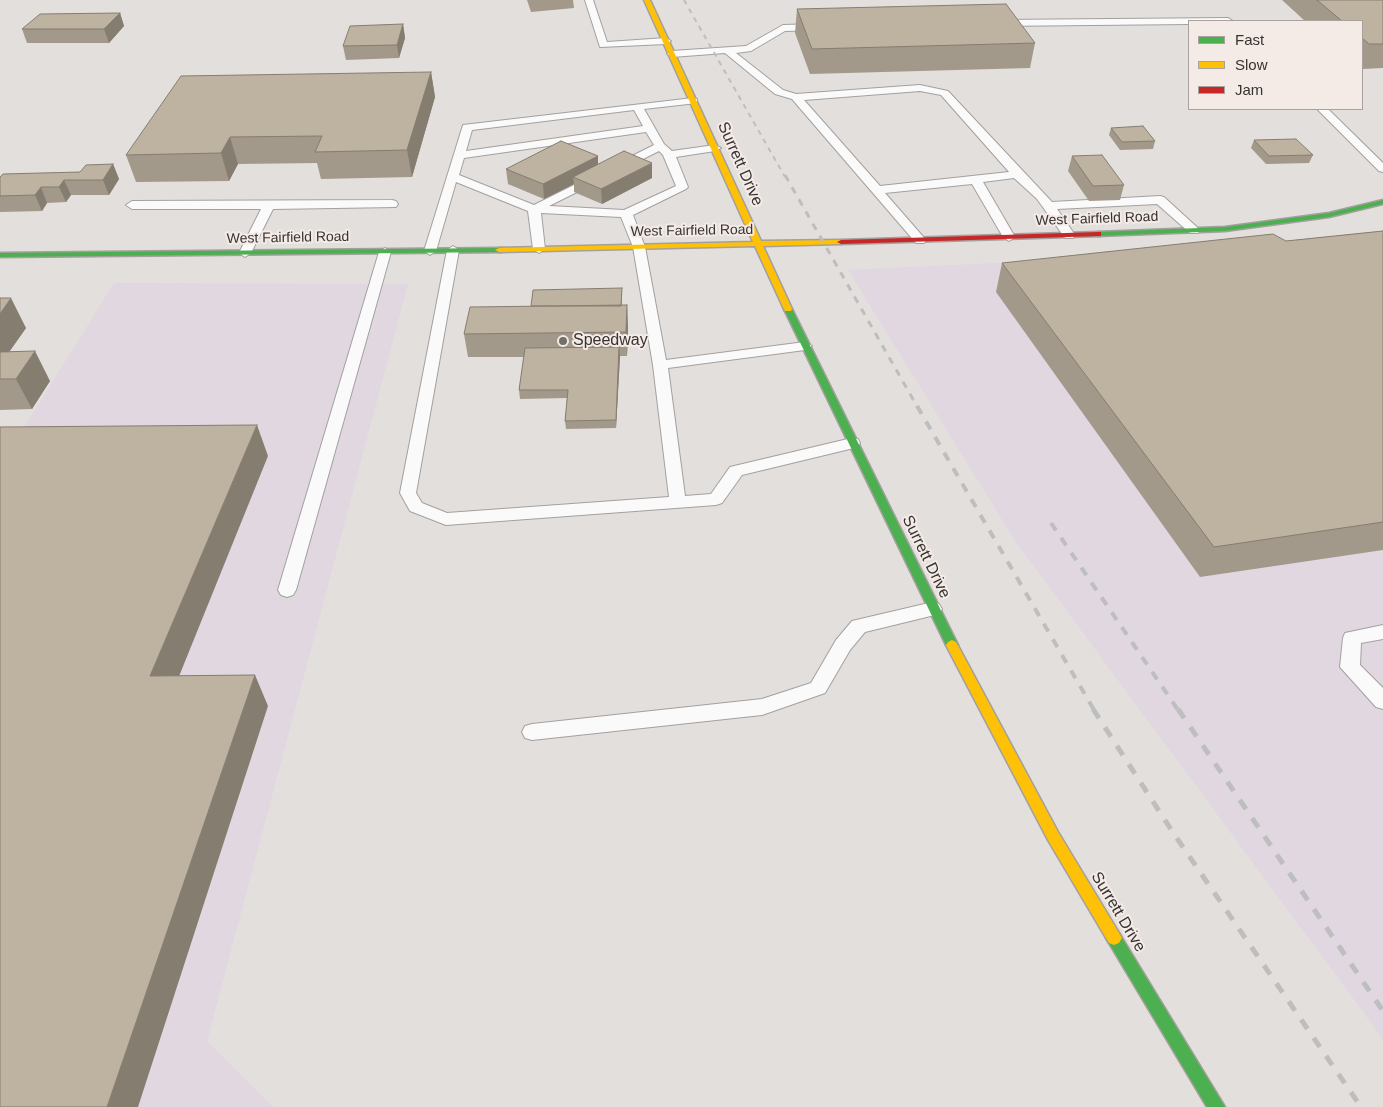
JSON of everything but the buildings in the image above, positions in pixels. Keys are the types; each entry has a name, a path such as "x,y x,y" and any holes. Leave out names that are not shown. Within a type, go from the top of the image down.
{"street":[{"name":"Surrett Drive","path":"647,0 805,346 932,609 1053,836 1217,1107"},
{"name":"West Fairfield Road","path":"0,255 385,252 1069,235 1225,229 1329,215 1383,202"}],"lane":[{"path":"589,0 603,45 666,41"},
{"path":"991,23 1188,21"},
{"path":"672,54 748,49 783,28 832,27"},
{"path":"728,51 779,92 796,97 920,88 944,93 1048,206 1069,235"},
{"path":"796,97 920,240"},
{"path":"430,251 467,127 693,101"},
{"path":"452,176 534,209 626,214 682,187 669,155 660,146 637,106"},
{"path":"1323,110 1383,169"},
{"path":"458,155 651,128"},
{"path":"534,209 660,146"},
{"path":"669,155 715,148"},
{"path":"877,190 1018,174"},
{"path":"976,180 1009,237"},
{"path":"1048,206 1160,200 1194,230"},
{"path":"132,205 392,204"},
{"path":"245,253 270,205"},
{"path":"534,209 539,249"},
{"path":"626,214 639,247 660,365 678,502"},
{"path":"453,250 408,493 416,507 446,519 716,499 736,470 852,442"},
{"path":"287,590 385,252"},
{"path":"660,365 805,346"},
{"path":"532,732 762,707 818,688 843,645 859,626 932,609"},
{"path":"1383,632 1352,638 1350,667 1383,701"}],"shaded area":[{"path":"1383,234 1383,1039 1015,541 848,270 1329,247"},
{"path":"114,283 408,284 207,1041 273,1107 0,1107 18,437"}],"railway":[{"path":"684,0 785,177"},
{"path":"785,175 918,408"},
{"path":"917,406 1094,710"},
{"path":"1051,523 1178,710"},
{"path":"1093,709 1174,834 1361,1107"},
{"path":"1178,709 1383,1011"}],"traffic: fast":[{"path":"1098,234 1225,229 1329,215 1383,202"},
{"path":"0,255 499,250"},
{"path":"788,309 952,645"},
{"path":"1114,938 1217,1107"}],"traffic: slow":[{"path":"647,0 788,309"},
{"path":"499,250 841,242"},
{"path":"952,645 1053,836 1114,938"}],"traffic: jam":[{"path":"841,242 1098,234"}],"place":[{"name":"Speedway","path":"563,341"}]}
